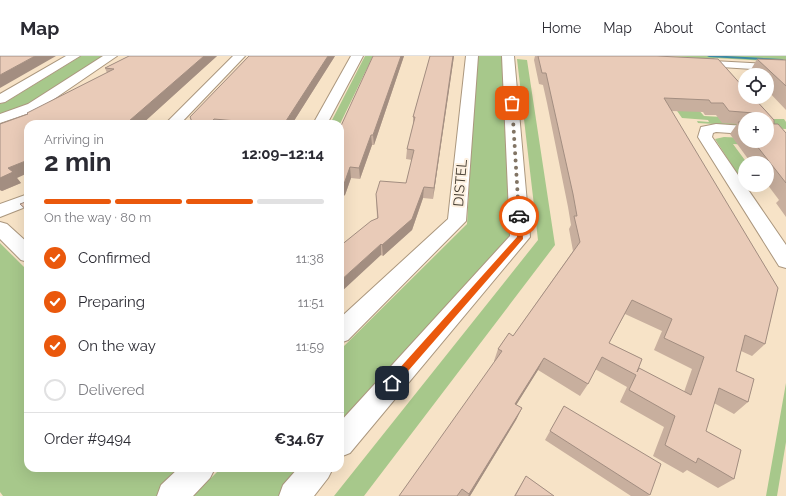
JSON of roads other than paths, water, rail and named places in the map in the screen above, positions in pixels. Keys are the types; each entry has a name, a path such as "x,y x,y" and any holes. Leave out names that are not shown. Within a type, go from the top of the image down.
{"street":[{"path":"0,99 74,56"},
{"path":"0,119 33,107 111,56"},
{"path":"176,120 239,56"},
{"path":"322,120 357,56"},
{"name":"DISTEL","path":"344,329 457,221 472,56"},
{"path":"344,437 520,237 508,56"},
{"path":"682,62 786,68"},
{"path":"738,130 716,128 706,130 705,137 786,261"},
{"path":"0,211 24,200"},
{"path":"0,228 24,251"},
{"path":"172,496 196,472"},
{"path":"294,496 315,472"}],"waterway":[{"path":"709,56 782,60"}]}
